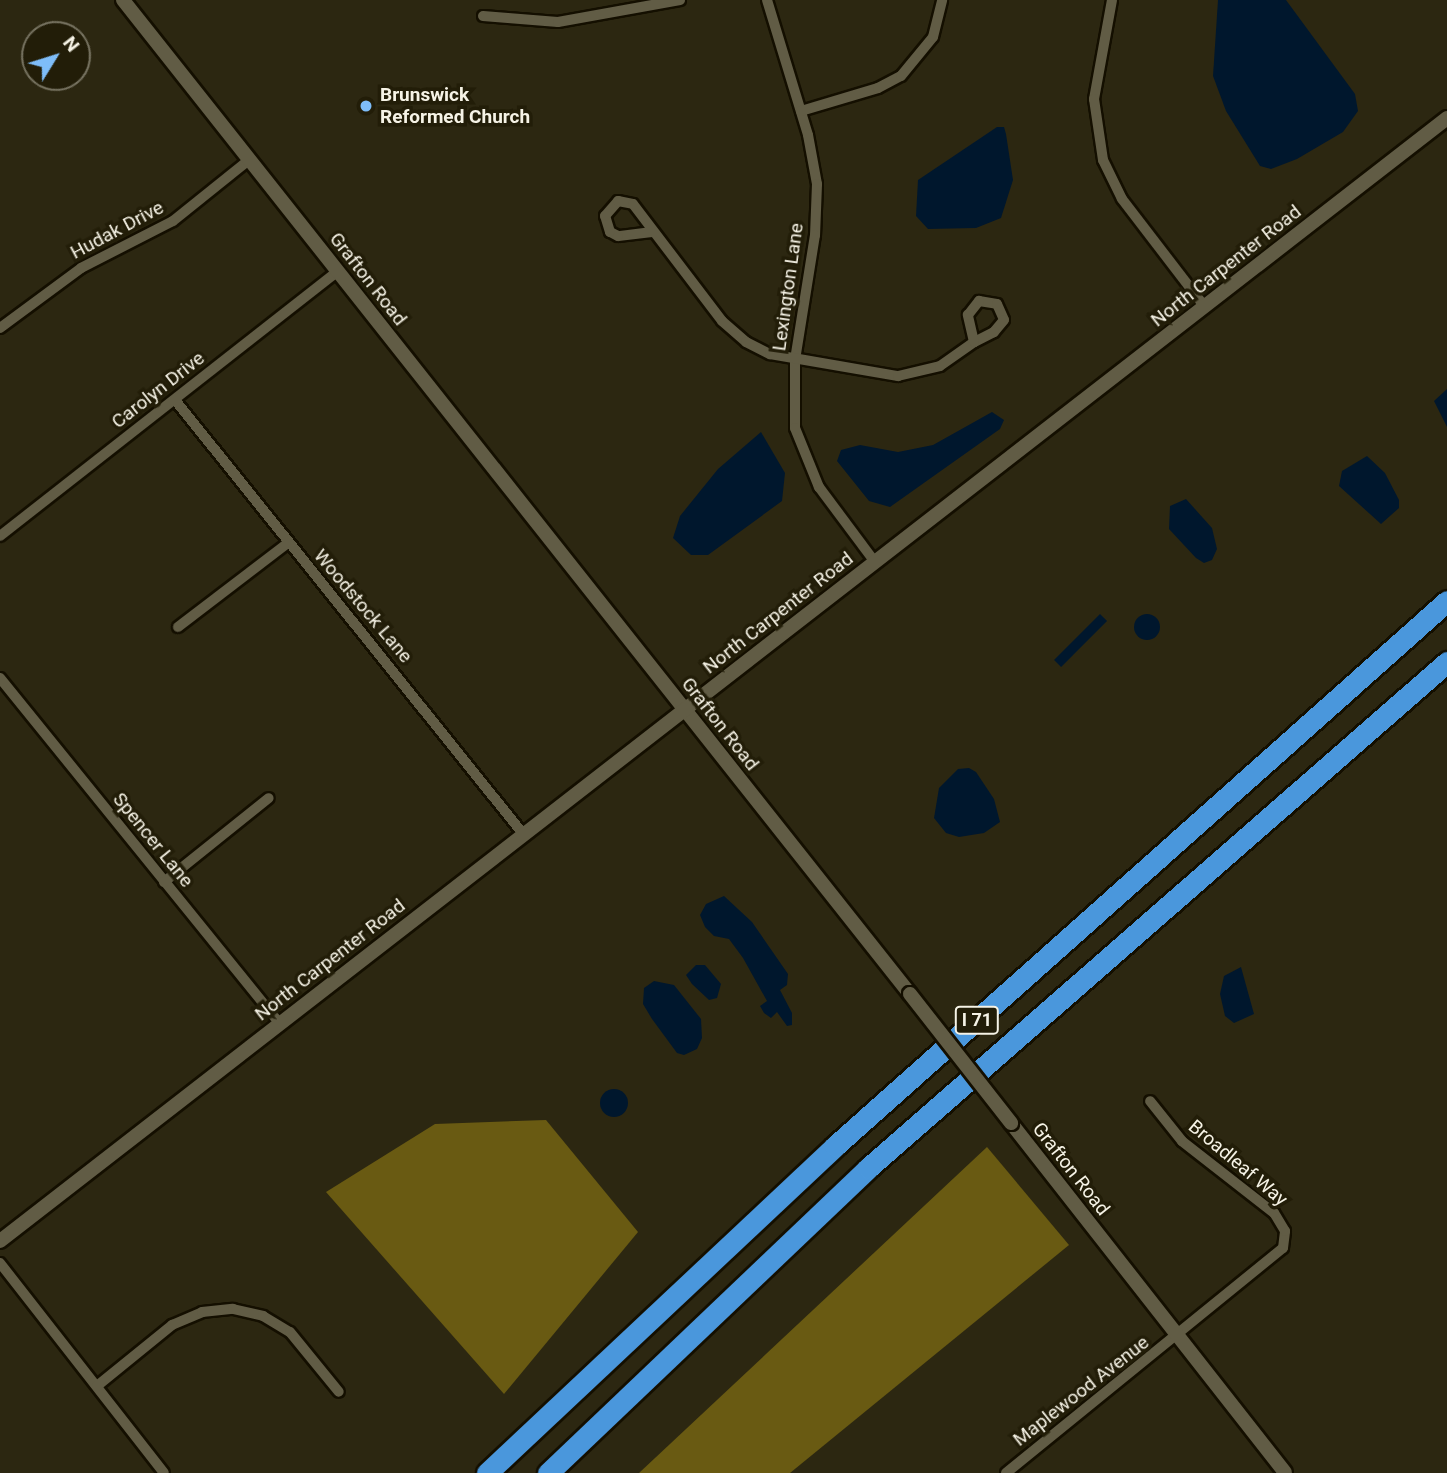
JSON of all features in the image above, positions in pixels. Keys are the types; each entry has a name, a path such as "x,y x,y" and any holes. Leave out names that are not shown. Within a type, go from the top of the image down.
{"highway":[{"name":"I 71","path":"486,1473 825,1155 1447,601"},
{"name":"I 71","path":"548,1473 868,1168 1447,662"}],"street":[{"name":"Grafton Road","path":"123,0 1285,1473"},
{"path":"483,16 558,22 680,0"},
{"name":"Lexington Lane","path":"767,0 815,161 817,207 795,360 793,403 803,453 826,498 875,562"},
{"path":"801,111 878,88 901,76 933,37 942,0"},
{"path":"1112,0 1094,99 1103,160 1122,199 1205,307"},
{"name":"North Carpenter Road","path":"0,1241 1447,118"},
{"name":"Hudak Drive","path":"0,328 81,268 173,221 250,160"},
{"path":"652,232 734,333 762,351 795,360 907,375 948,362 974,342"},
{"name":"Carolyn Drive","path":"0,536 338,271"},
{"name":"Woodstock Lane","path":"175,400 524,835"},
{"path":"178,627 288,542"},
{"name":"Spencer Lane","path":"0,678 279,1023"},
{"path":"164,882 269,798"},
{"name":"Broadleaf Way","path":"1150,1101 1177,1137 1275,1213 1285,1231 1277,1257 1178,1336"},
{"path":"0,1263 164,1473"},
{"path":"97,1386 172,1325 202,1312 233,1309 263,1316 290,1332 339,1392"},
{"name":"Maplewood Avenue","path":"1006,1473 1178,1336"}],"shaded area":[{"path":"546,1120 638,1232 504,1394 326,1192 435,1124"},
{"path":"987,1147 1069,1245 790,1473 639,1473"}],"water":[{"path":"1218,0 1286,0 1355,94 1358,111 1343,132 1297,159 1271,169 1260,166 1226,111 1213,76"},
{"path":"997,127 1004,127 1013,180 1001,218 976,228 928,229 916,216 918,180"},
{"path":"1447,389 1447,427 1434,401"},
{"path":"992,412 1004,420 1000,429 890,507 869,501 837,461 841,450 860,445 898,452 933,445"},
{"path":"761,432 785,473 782,501 708,555 691,555 673,538 680,516 718,469"},
{"path":"1367,456 1385,473 1399,500 1399,508 1381,524 1339,486 1342,471"},
{"path":"1186,499 1212,528 1217,549 1212,560 1204,563 1169,529 1170,506"},
{"path":"1100,614 1107,621 1061,667 1054,660"},
{"path":"1147,614 1156,618 1160,627 1156,636 1147,640 1138,636 1134,627 1138,618"},
{"path":"969,768 976,772 994,799 1000,822 984,833 959,837 946,833 934,818 939,788 958,769"},
{"path":"724,896 752,922 788,974 787,985 780,990 792,1013 792,1025 787,1026 777,1012 771,1018 764,1013 760,1006 767,1001 743,958 729,939 714,936 705,927 700,915 706,904"},
{"path":"696,965 705,965 721,984 717,998 709,1000 686,975"},
{"path":"1241,967 1254,1014 1234,1023 1225,1016 1220,994 1224,976"},
{"path":"654,981 674,985 701,1019 702,1038 697,1049 684,1055 677,1053 652,1019 643,1004 644,988"},
{"path":"614,1089 624,1093 628,1103 624,1113 614,1117 604,1113 600,1103 604,1093"}],"place":[{"name":"Brunswick Reformed Church","path":"366,106"}]}
